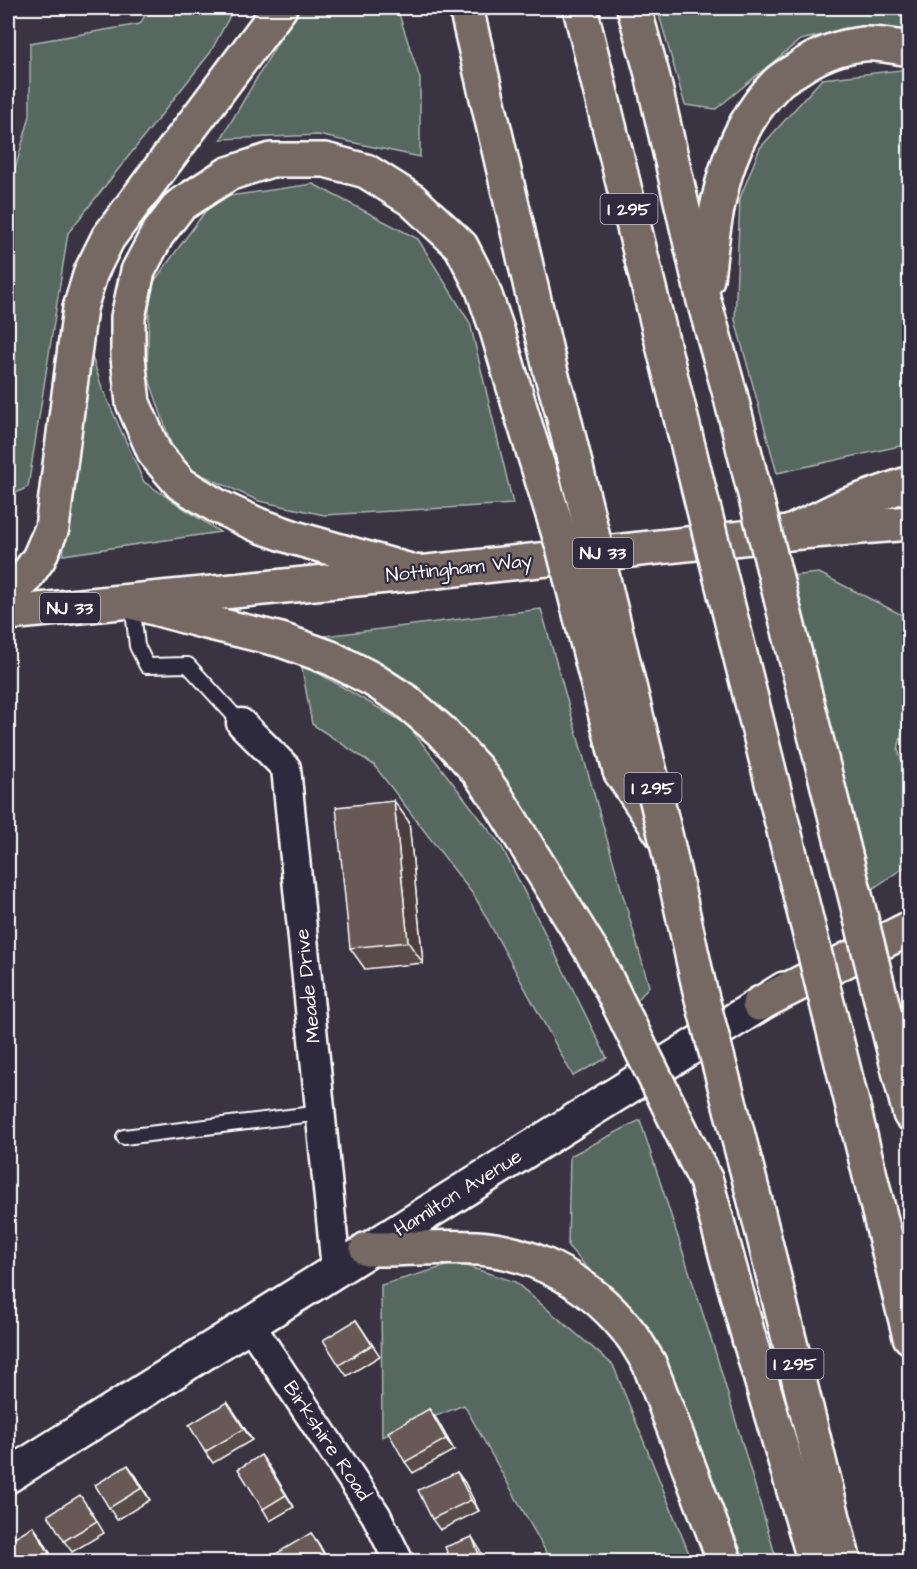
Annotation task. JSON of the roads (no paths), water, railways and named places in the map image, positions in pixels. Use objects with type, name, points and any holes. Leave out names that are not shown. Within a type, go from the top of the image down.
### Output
[{"type":"main road","points":[[8,594],[25,578],[39,558],[52,528],[81,308],[91,272],[108,238],[280,8]]},
{"type":"main road","name":"I 295","points":[[466,8],[551,373],[666,838],[700,991],[756,1205],[843,1562]]},
{"type":"main road","name":"I 295","points":[[580,8],[909,1337]]},
{"type":"main road","points":[[634,8],[652,74],[705,301],[907,1102]]},
{"type":"main road","points":[[705,301],[714,223],[721,187],[733,149],[753,112],[778,82],[808,61],[834,49],[865,44],[909,49]]},
{"type":"main road","points":[[418,573],[258,525],[217,506],[182,484],[155,454],[133,403],[128,357],[128,316],[138,271],[157,236],[179,206],[228,174],[271,160],[325,160],[366,171],[412,200],[461,246],[482,287],[497,330],[563,547],[620,771],[666,838]]},
{"type":"main road","points":[[789,533],[844,506],[909,483]]},
{"type":"main road","name":"Nottingham Way","points":[[8,614],[789,533],[909,523]]},
{"type":"main road","points":[[132,602],[281,640],[331,658],[372,679],[406,701],[441,731],[477,770],[497,798],[597,960],[706,1181],[753,1353],[815,1562]]},
{"type":"main road","points":[[838,826],[909,1030]]},
{"type":"main road","name":"Hamilton Avenue","points":[[8,1476],[909,911]]},
{"type":"main road","points":[[759,1004],[909,928]]},
{"type":"main road","points":[[367,1249],[478,1248],[514,1254],[549,1267],[578,1283],[609,1309],[633,1337],[649,1363],[724,1562]]},
{"type":"street","name":"Meade Drive","points":[[240,723],[286,768],[336,1269]]},
{"type":"street","name":"Birkshire Road","points":[[249,1323],[376,1515],[399,1562]]},
{"type":"lane","points":[[132,602],[137,646],[147,666],[188,665],[240,723]]},
{"type":"lane","points":[[124,1137],[321,1113]]}]
